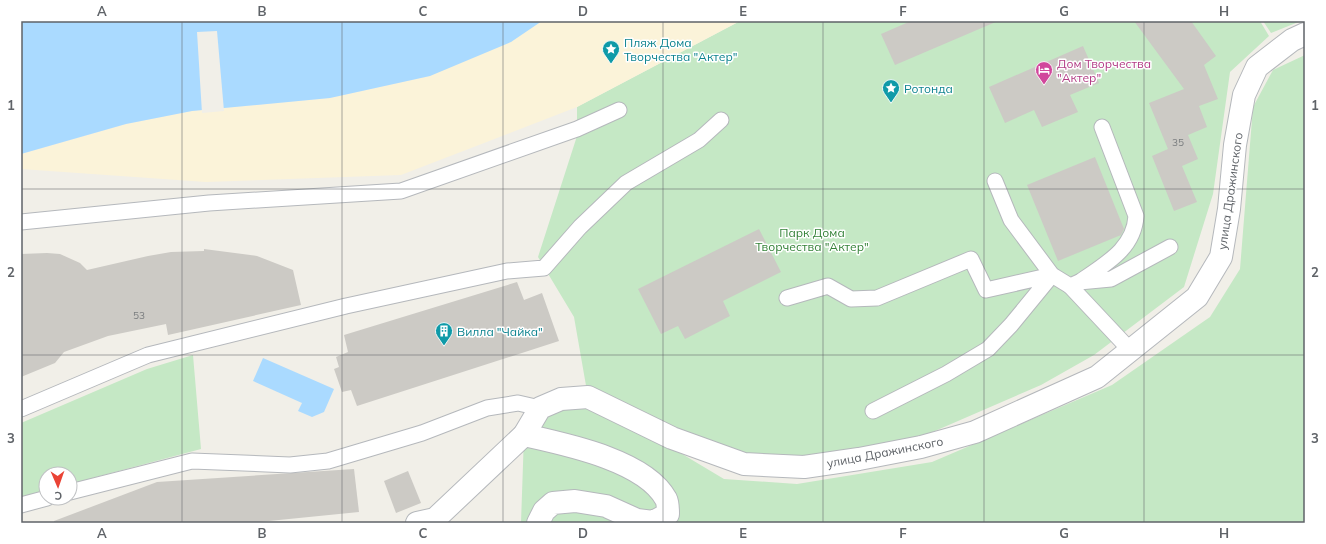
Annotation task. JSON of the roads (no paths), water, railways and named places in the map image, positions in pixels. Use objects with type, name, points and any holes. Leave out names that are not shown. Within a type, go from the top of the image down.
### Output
[{"type":"street","name":"улица Дражинского","points":[[540,408],[561,399],[588,397],[672,438],[744,464],[804,467],[858,460],[921,447],[975,432],[1097,377],[1197,297],[1221,257],[1244,95],[1257,67],[1292,40],[1305,34]]},
{"type":"street","points":[[417,523],[435,519],[524,435],[540,408]]},
{"type":"street","points":[[524,435],[582,448],[615,461],[646,478],[660,491],[667,501],[668,514],[653,522],[637,520],[606,506],[575,501],[553,503],[544,511],[538,523]]},
{"type":"lane","points":[[21,222],[209,203],[401,191],[577,129],[618,110]]},
{"type":"lane","points":[[21,409],[148,355],[331,310],[507,271],[544,268],[580,227],[626,183],[699,140],[721,120]]},
{"type":"lane","points":[[1075,284],[1120,252],[1135,229],[1136,216],[1102,127]]},
{"type":"lane","points":[[995,181],[1011,220],[1052,275],[1075,284],[1131,351]]},
{"type":"lane","points":[[1075,284],[1111,279],[1170,247]]},
{"type":"lane","points":[[787,298],[828,286],[850,299],[877,298],[971,259],[986,290],[1052,275]]},
{"type":"lane","points":[[873,411],[946,374],[988,349],[1011,325],[1052,275]]},
{"type":"lane","points":[[78,490],[192,461],[290,465],[328,462],[422,434],[487,408],[518,403],[540,408]]},
{"type":"lane","points":[[21,505],[38,500]]},
{"type":"water","points":[[21,21],[542,21],[511,42],[430,76],[330,98],[192,111],[126,124],[21,154]]},
{"type":"water","points":[[263,358],[334,389],[324,412],[312,417],[298,411],[302,403],[253,381]]},
{"type":"place","name":"Пляж Дома Творчества \"Актер\"","points":[[611,64]]},
{"type":"place","name":"Дом Творчества \"Актер\"","points":[[1044,85]]},
{"type":"place","name":"Ротонда","points":[[891,103]]},
{"type":"place","name":"Вилла \"Чайка\"","points":[[444,346]]},
{"type":"park label","name":"Парк Дома Творчества \"Актер\"","points":[[812,239]]}]
